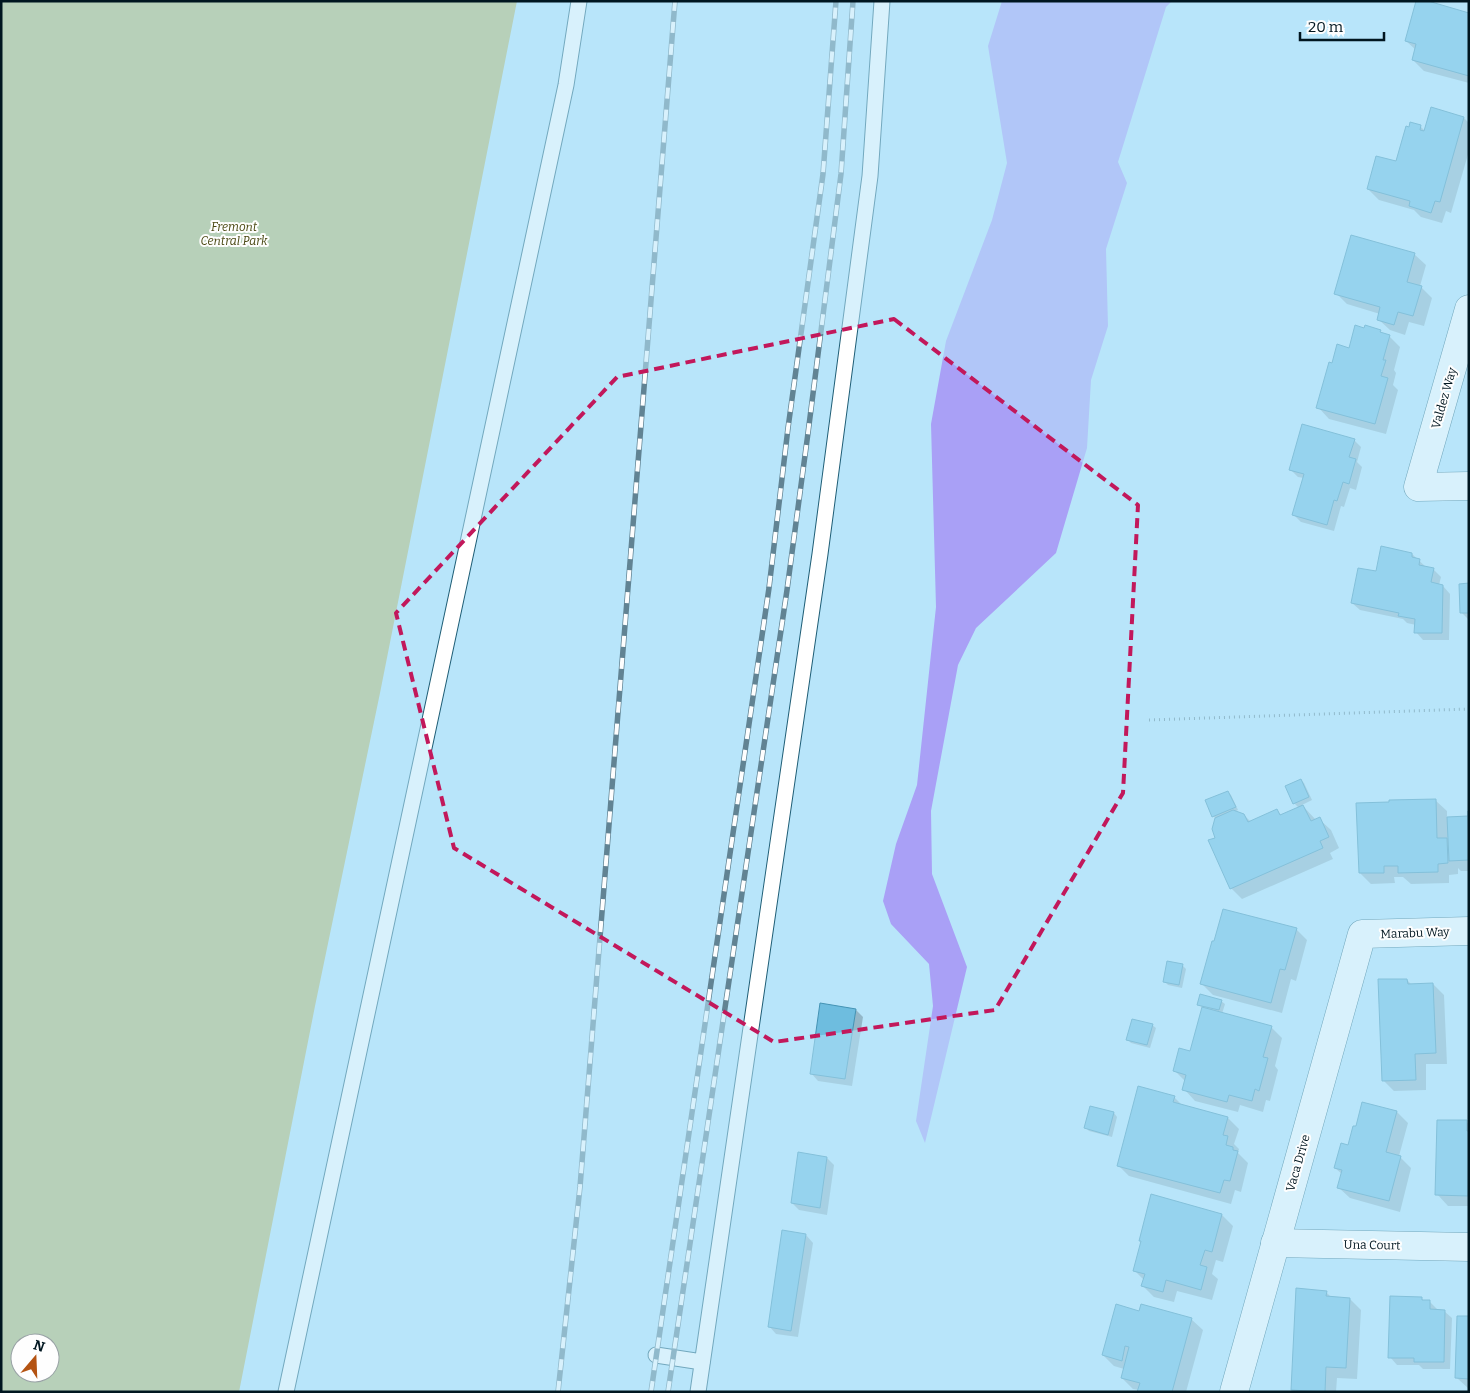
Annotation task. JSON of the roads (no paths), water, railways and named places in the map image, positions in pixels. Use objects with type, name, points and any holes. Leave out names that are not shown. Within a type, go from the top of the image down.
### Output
[{"type":"street","name":"Valdez Way","points":[[1469,309],[1418,488],[1469,486]]},
{"type":"street","name":"Marabu Way","points":[[1362,934],[1469,931]]},
{"type":"street","name":"Vaca Drive","points":[[1234,1392],[1362,934]]},
{"type":"street","name":"Una Court","points":[[1275,1243],[1469,1247]]},
{"type":"lane","points":[[286,1392],[566,85],[579,1]]},
{"type":"lane","points":[[698,1392],[826,506],[870,176],[882,1]]},
{"type":"lane","points":[[656,1355],[702,1362]]},
{"type":"railway","points":[[558,1392],[580,1187],[675,1]]},
{"type":"railway","points":[[651,1392],[769,588],[788,428],[823,174],[836,1]]},
{"type":"railway","points":[[668,1392],[787,590],[808,433],[841,174],[853,1]]},
{"type":"park label","name":"Fremont Central Park","points":[[234,234]]}]
